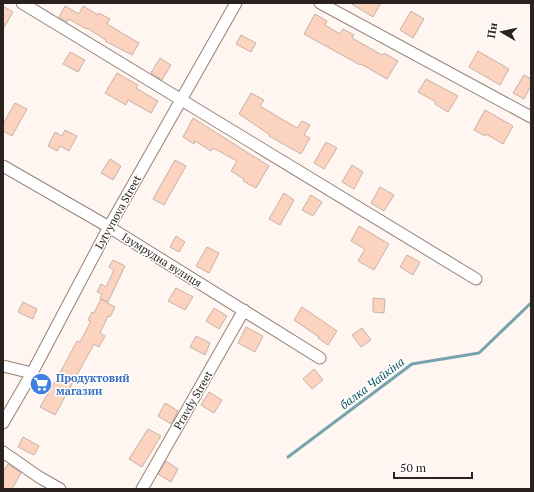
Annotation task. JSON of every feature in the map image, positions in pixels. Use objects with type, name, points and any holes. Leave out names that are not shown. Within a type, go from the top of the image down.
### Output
[{"type":"street","points":[[22,3],[476,279]]},
{"type":"street","name":"Lytvynova Street","points":[[3,423],[32,373],[109,227],[236,3]]},
{"type":"street","points":[[320,3],[531,117]]},
{"type":"street","name":"Ізумрудна вулиця","points":[[4,170],[109,227],[320,358]]},
{"type":"street","name":"Pravdy Street","points":[[142,489],[244,310]]},
{"type":"street","points":[[3,366],[32,373]]},
{"type":"street","points":[[3,452],[39,477],[60,489]]},
{"type":"building","points":[[350,3],[381,3],[373,17]]},
{"type":"building","points":[[3,6],[13,12],[3,29]]},
{"type":"building","points":[[65,6],[79,14],[83,6],[98,15],[99,13],[110,19],[107,24],[139,43],[132,55],[105,41],[106,40],[87,28],[86,29],[69,19],[67,22],[59,17]]},
{"type":"building","points":[[411,11],[424,19],[413,38],[400,30]]},
{"type":"building","points":[[315,14],[327,21],[325,25],[340,34],[343,29],[354,35],[352,38],[382,55],[384,53],[398,61],[387,79],[304,34]]},
{"type":"building","points":[[241,35],[256,43],[251,52],[236,44]]},
{"type":"building","points":[[478,51],[509,69],[500,85],[469,67]]},
{"type":"building","points":[[70,52],[85,60],[78,72],[63,64]]},
{"type":"building","points":[[160,58],[171,65],[162,80],[151,73]]},
{"type":"building","points":[[117,73],[138,85],[136,88],[158,101],[151,113],[128,100],[126,105],[105,93]]},
{"type":"building","points":[[524,75],[531,79],[531,86],[524,99],[513,93]]},
{"type":"building","points":[[426,79],[458,96],[448,112],[435,104],[436,102],[418,92]]},
{"type":"building","points":[[251,93],[264,100],[260,106],[297,128],[302,121],[310,125],[304,135],[310,138],[301,154],[269,136],[270,135],[239,114]]},
{"type":"building","points":[[15,103],[27,109],[12,136],[3,131],[3,124]]},
{"type":"building","points":[[485,110],[513,126],[503,144],[486,134],[485,136],[474,130]]},
{"type":"building","points":[[193,118],[269,166],[256,188],[243,181],[244,179],[231,171],[237,161],[213,148],[211,151],[195,141],[194,144],[183,137]]},
{"type":"building","points":[[65,130],[77,136],[69,151],[60,146],[57,151],[48,146],[55,132],[62,136]]},
{"type":"building","points":[[326,142],[337,148],[324,169],[314,163]]},
{"type":"building","points":[[110,159],[121,166],[113,180],[101,173]]},
{"type":"building","points":[[175,160],[186,166],[164,205],[153,199]]},
{"type":"building","points":[[352,165],[363,172],[354,189],[342,182]]},
{"type":"building","points":[[380,187],[394,195],[384,211],[371,203]]},
{"type":"building","points":[[284,193],[294,200],[280,225],[269,219]]},
{"type":"building","points":[[311,195],[322,202],[313,216],[302,210]]},
{"type":"building","points":[[359,226],[389,244],[374,270],[358,261],[365,249],[351,241]]},
{"type":"building","points":[[176,236],[185,242],[179,252],[170,247]]},
{"type":"building","points":[[207,247],[219,253],[209,273],[196,266]]},
{"type":"building","points":[[407,255],[420,262],[413,275],[400,267]]},
{"type":"building","points":[[113,260],[125,266],[108,302],[100,298],[102,294],[97,292],[101,284],[106,287],[114,270],[109,267]]},
{"type":"building","points":[[176,288],[193,297],[185,310],[168,301]]},
{"type":"building","points":[[373,298],[385,299],[384,313],[373,312]]},
{"type":"building","points":[[101,299],[115,307],[110,317],[108,316],[100,333],[105,336],[99,347],[94,344],[55,415],[40,407],[77,341],[80,342],[91,321],[88,320],[92,312],[94,313]]},
{"type":"building","points":[[23,302],[37,309],[33,319],[18,312]]},
{"type":"building","points":[[302,307],[337,331],[328,345],[294,320]]},
{"type":"building","points":[[214,308],[227,316],[219,329],[206,321]]},
{"type":"building","points":[[246,327],[263,336],[255,352],[238,343]]},
{"type":"building","points":[[362,328],[371,340],[361,347],[352,335]]},
{"type":"building","points":[[196,336],[210,343],[205,355],[190,347]]},
{"type":"building","points":[[314,369],[323,380],[312,389],[303,379]]},
{"type":"building","points":[[209,392],[222,400],[214,413],[201,405]]},
{"type":"building","points":[[165,403],[178,411],[171,424],[158,416]]},
{"type":"building","points":[[148,429],[161,436],[142,467],[129,459]]},
{"type":"building","points":[[23,437],[39,446],[34,455],[18,447]]},
{"type":"building","points":[[166,461],[178,469],[171,482],[158,474]]},
{"type":"building","points":[[8,464],[21,473],[12,489],[3,489],[3,472]]},
{"type":"waterway","name":"балка Чайкіна","points":[[288,457],[412,364],[479,353],[531,303]]},
{"type":"place","name":"Продуктовий магазин","points":[[41,384]]}]
